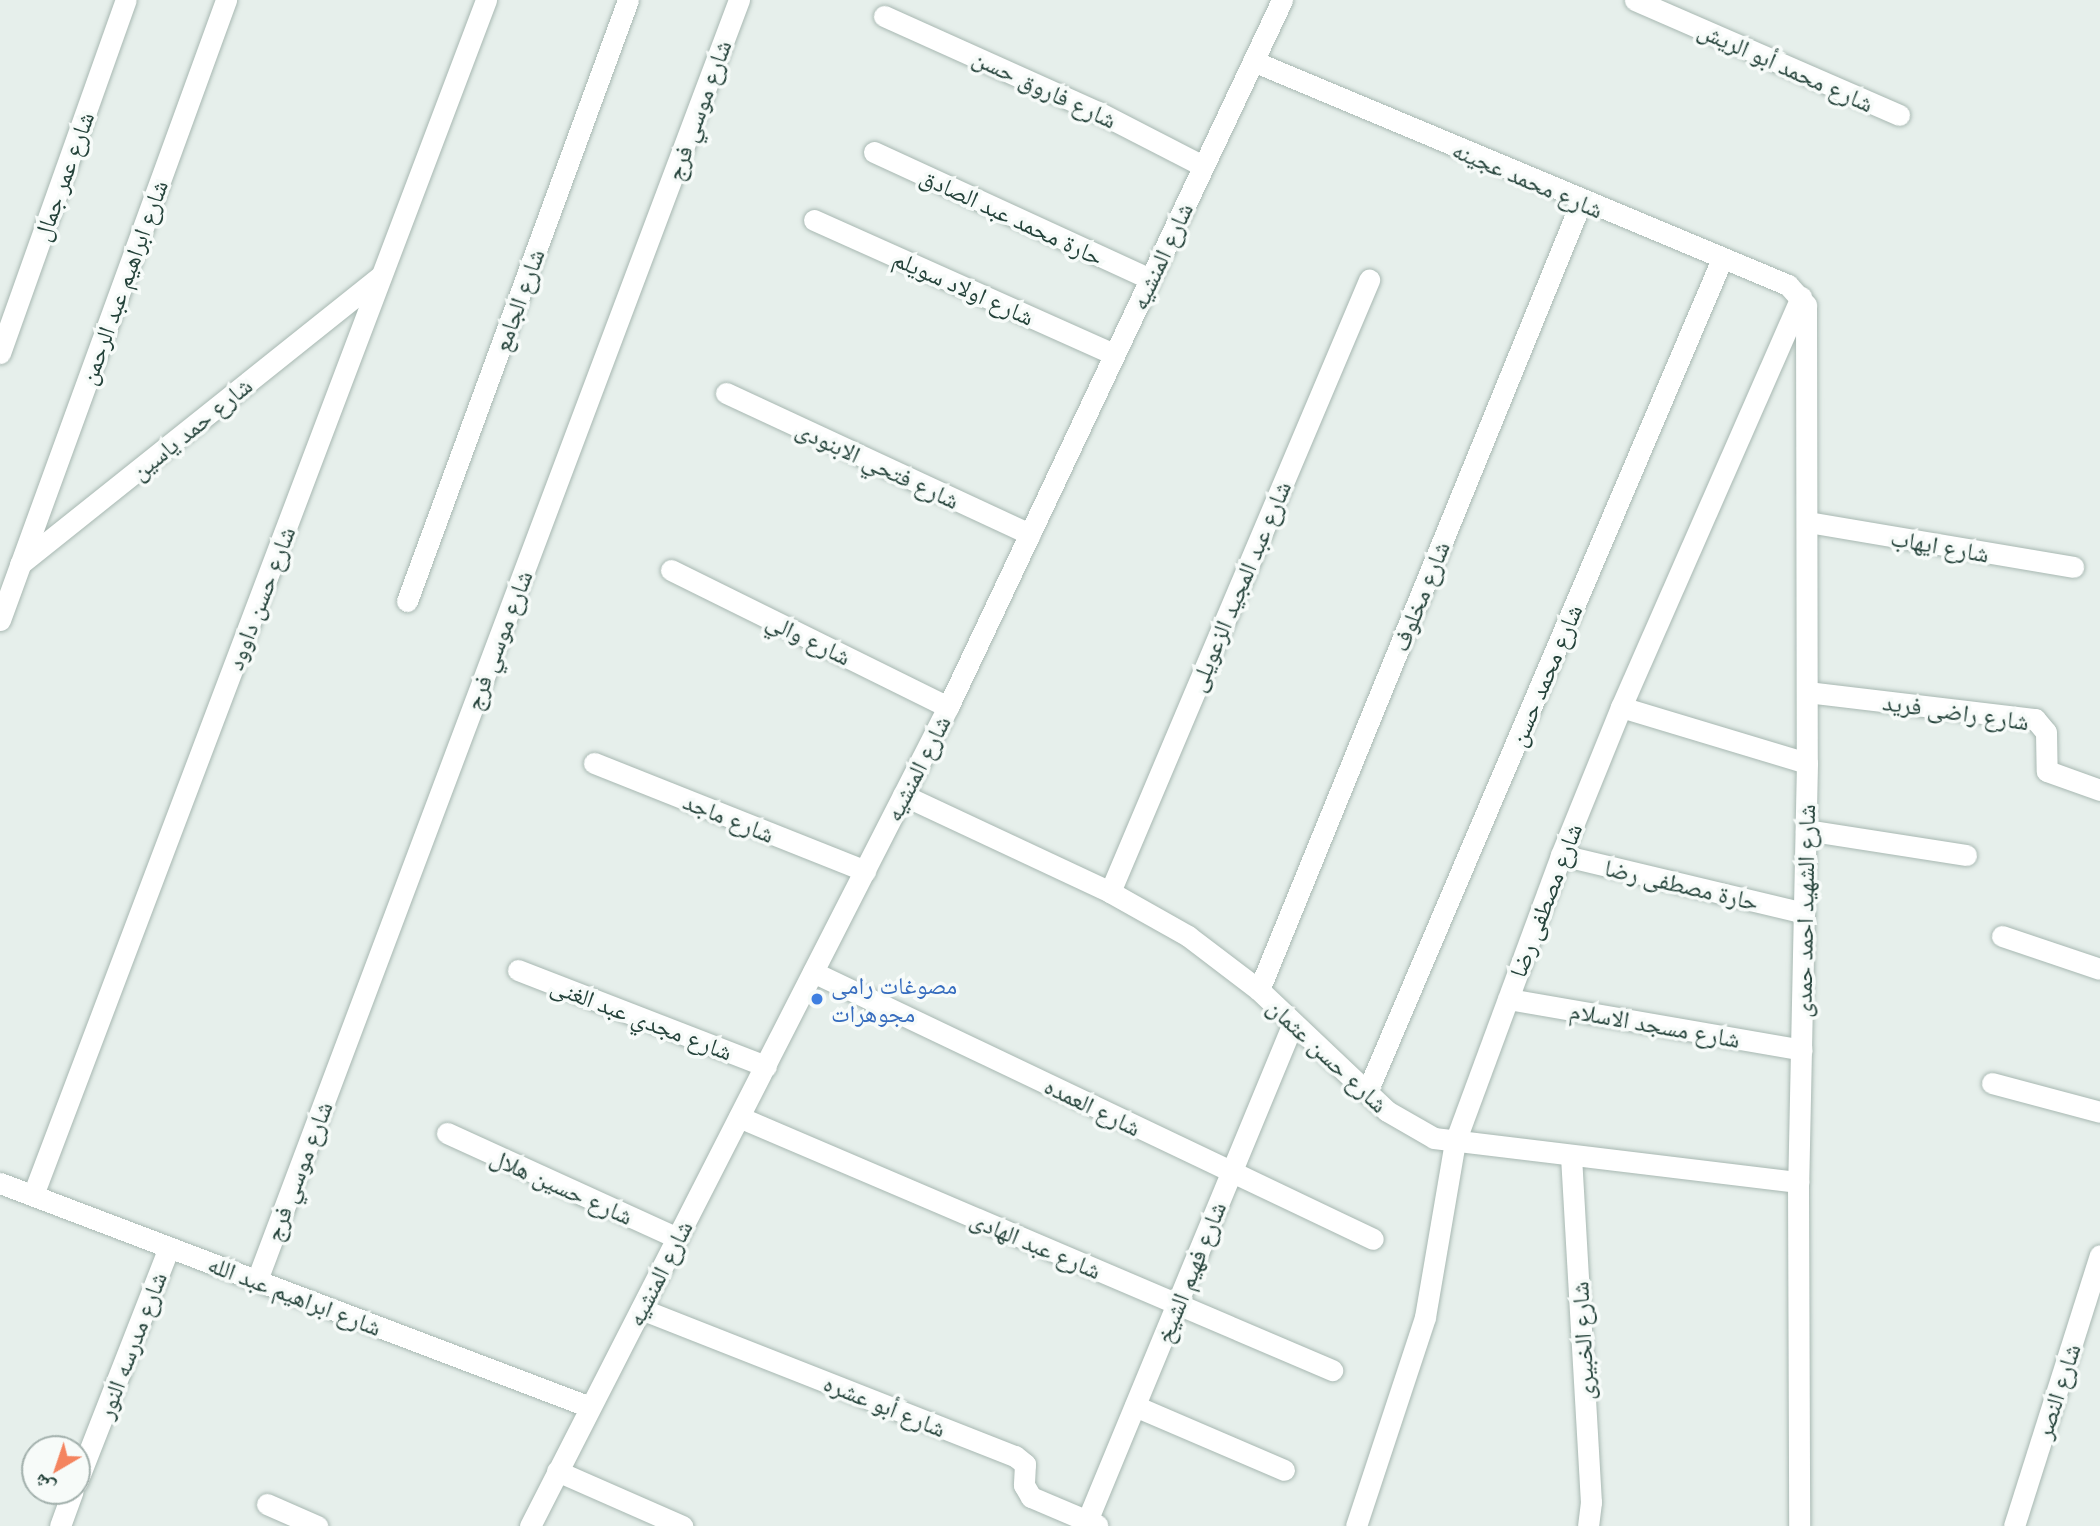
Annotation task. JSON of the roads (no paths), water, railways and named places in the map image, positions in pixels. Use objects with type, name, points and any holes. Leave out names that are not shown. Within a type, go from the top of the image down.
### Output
[{"type":"street","name":"شارع عمر جمال","points":[[0,353],[126,0]]},
{"type":"street","name":"شارع ابراهيم عبد الرحمن","points":[[0,620],[226,0]]},
{"type":"street","name":"شارع حسن داوود","points":[[33,1195],[486,0]]},
{"type":"street","name":"شارع الجامع","points":[[407,601],[628,0]]},
{"type":"street","name":"شارع موسي فرج","points":[[257,1280],[739,0]]},
{"type":"street","name":"شارع المنشيه","points":[[530,1526],[948,707],[1282,0]]},
{"type":"street","name":"شارع محمد أبو الريش","points":[[1635,0],[1899,115]]},
{"type":"street","name":"شارع فاروق حسن","points":[[884,16],[1086,106],[1203,166]]},
{"type":"street","name":"شارع محمد عجينه","points":[[1253,61],[1581,202],[1787,285],[1801,297]]},
{"type":"street","name":"حارة محمد عبد الصادق","points":[[874,152],[1150,279]]},
{"type":"street","name":"شارع مخلوف","points":[[1259,990],[1581,202]]},
{"type":"street","name":"شارع اولاد سويلم","points":[[814,220],[1114,354]]},
{"type":"street","name":"شارع محمد حسن","points":[[1367,1092],[1722,259]]},
{"type":"street","name":"شارع حمد ياسين","points":[[0,582],[382,275]]},
{"type":"street","name":"شارع عبد المجيد الزعويلى","points":[[1110,892],[1368,281]]},
{"type":"street","name":"شارع الشهيد احمد حمدى","points":[[1799,1526],[1798,1182],[1807,763],[1809,314],[1801,297]]},
{"type":"street","name":"شارع مصطفى رضا","points":[[1356,1526],[1425,1317],[1455,1142],[1560,855],[1620,707],[1801,297]]},
{"type":"street","name":"شارع فتحي الابنودى","points":[[726,393],[1030,534]]},
{"type":"street","name":"شارع ايهاب","points":[[1808,522],[2073,567]]},
{"type":"street","name":"شارع والي","points":[[671,570],[948,707]]},
{"type":"street","name":"شارع راضى فريد","points":[[1807,692],[2035,719],[2046,732],[2048,771],[2100,790]]},
{"type":"street","points":[[1620,707],[1807,763]]},
{"type":"street","name":"شارع ماجد","points":[[594,762],[865,871]]},
{"type":"street","name":"شارع حسن عثمان","points":[[903,795],[1110,892],[1188,936],[1259,990],[1367,1092],[1410,1127],[1455,1142],[1798,1182]]},
{"type":"street","points":[[1806,830],[1966,855]]},
{"type":"street","name":"حارة مصطفى رضا","points":[[1560,855],[1804,913]]},
{"type":"street","points":[[2002,936],[2100,970]]},
{"type":"street","name":"شارع مجدي عبد الغنى","points":[[518,970],[766,1066]]},
{"type":"street","name":"شارع العمده","points":[[813,972],[1373,1240]]},
{"type":"street","name":"شارع مسجد الاسلام","points":[[1508,999],[1802,1050]]},
{"type":"street","name":"شارع فهيم الشيخ","points":[[1093,1523],[1135,1406],[1293,1023]]},
{"type":"street","points":[[1992,1083],[2100,1112]]},
{"type":"street","name":"شارع عبد الهادى","points":[[739,1117],[1332,1370]]},
{"type":"street","name":"شارع حسين هلال","points":[[447,1133],[677,1238]]},
{"type":"street","name":"شارع الخبيرى","points":[[1571,1156],[1591,1502],[1588,1526]]},
{"type":"street","name":"شارع ابراهيم عبد الله","points":[[0,1183],[590,1407]]},
{"type":"street","name":"شارع مدرسه النور","points":[[91,1446],[169,1247]]},
{"type":"street","name":"شارع النصر","points":[[2014,1526],[2100,1255]]},
{"type":"street","name":"شارع أبو عشره","points":[[641,1309],[1016,1456],[1025,1464],[1024,1485],[1031,1497],[1093,1523]]},
{"type":"street","points":[[1135,1406],[1284,1470]]},
{"type":"street","points":[[557,1471],[681,1526]]},
{"type":"street","points":[[267,1504],[317,1526]]},
{"type":"street","points":[[60,1526],[68,1505]]},
{"type":"place","name":"مصوغات رامى مجوهرات","points":[[817,999]]}]
